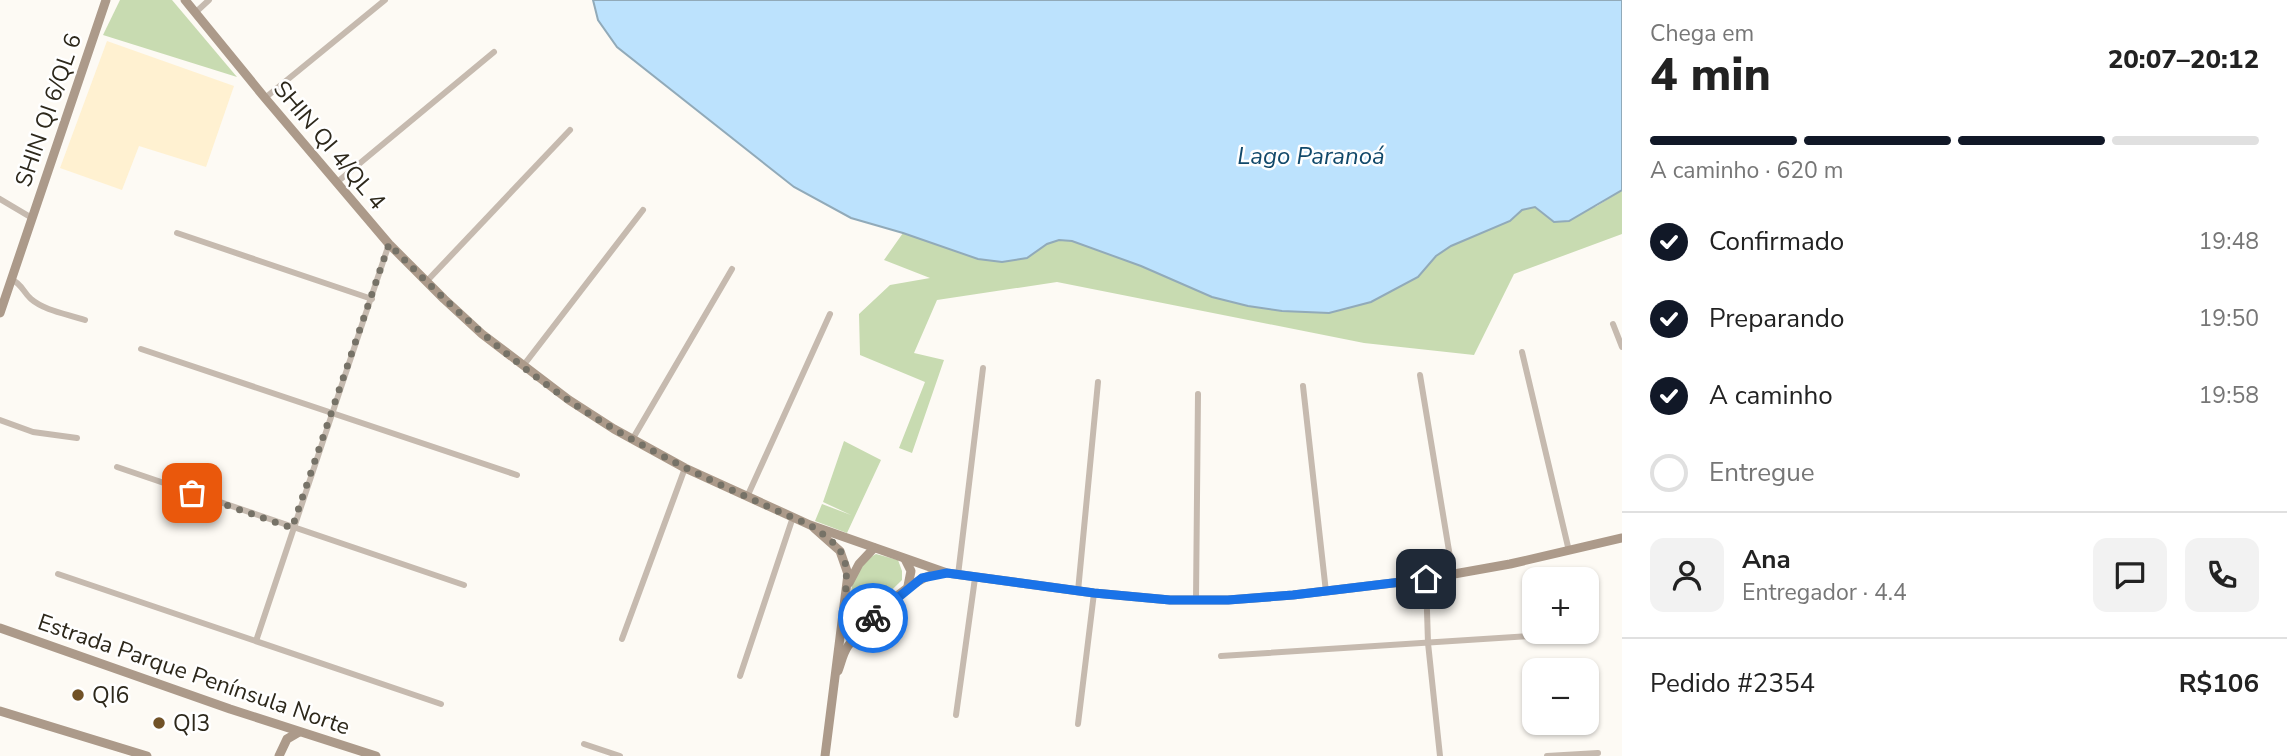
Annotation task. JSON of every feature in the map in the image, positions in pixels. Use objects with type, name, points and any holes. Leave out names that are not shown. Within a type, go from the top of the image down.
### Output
[{"type":"street","name":"SHIN QI 6/QL 6","points":[[0,313],[106,0]]},
{"type":"street","name":"SHIN QI 4/QL 4","points":[[185,0],[389,244],[469,322],[576,405],[632,440],[685,468],[810,525],[947,573],[1149,599],[1196,600],[1326,592],[1426,579],[1622,538]]},
{"type":"street","points":[[196,12],[209,0]]},
{"type":"street","points":[[265,98],[385,0]]},
{"type":"street","points":[[336,183],[494,52]]},
{"type":"street","points":[[426,282],[570,130]]},
{"type":"street","points":[[0,199],[32,218]]},
{"type":"street","points":[[523,366],[643,210]]},
{"type":"street","points":[[177,233],[372,299]]},
{"type":"street","points":[[256,641],[389,244]]},
{"type":"street","points":[[632,440],[732,269]]},
{"type":"street","points":[[11,279],[19,282],[28,296],[41,306],[85,320]]},
{"type":"street","points":[[747,497],[830,314]]},
{"type":"street","points":[[1613,324],[1622,347]]},
{"type":"street","points":[[141,349],[517,475]]},
{"type":"street","points":[[1522,352],[1570,551]]},
{"type":"street","points":[[958,575],[983,368]]},
{"type":"street","points":[[1420,375],[1453,575]]},
{"type":"street","points":[[1078,591],[1098,383]]},
{"type":"street","points":[[1303,386],[1326,592]]},
{"type":"street","points":[[1196,600],[1198,394]]},
{"type":"street","points":[[0,420],[33,432],[77,438]]},
{"type":"street","points":[[117,467],[464,585]]},
{"type":"street","points":[[622,639],[685,468]]},
{"type":"street","points":[[740,676],[793,517]]},
{"type":"street","name":"SHIN QI 4/QL 4","points":[[810,525],[840,551],[846,567],[847,588],[825,756]]},
{"type":"street","points":[[847,588],[859,564],[874,548]]},
{"type":"street","points":[[905,559],[912,577],[905,591]]},
{"type":"street","name":"SHIN QI 4/QL 4","points":[[836,676],[847,647],[870,621],[927,575],[947,573]]},
{"type":"street","points":[[58,574],[441,704]]},
{"type":"street","points":[[956,715],[975,578]]},
{"type":"street","points":[[1426,579],[1428,643],[1440,756]]},
{"type":"street","points":[[1078,724],[1094,593]]},
{"type":"street","points":[[845,606],[852,617],[870,621]]},
{"type":"street","name":"Estrada Parque Península Norte","points":[[0,628],[376,756]]},
{"type":"street","points":[[1221,656],[1522,637]]},
{"type":"street","points":[[0,711],[147,756]]},
{"type":"street","points":[[279,756],[289,736],[299,732]]},
{"type":"street","points":[[584,744],[620,756]]},
{"type":"street","points":[[1547,756],[1598,753]]},
{"type":"shaded area","points":[[107,41],[234,86],[206,167],[139,146],[122,190],[60,168]]},
{"type":"green space","points":[[120,0],[172,0],[237,77],[103,35]]},
{"type":"green space","points":[[1622,190],[1622,234],[1514,274],[1474,355],[1364,343],[1057,282],[937,300],[914,353],[944,360],[912,453],[899,448],[925,382],[860,355],[859,314],[890,285],[930,278],[884,260],[903,233],[978,259],[1002,262],[1027,258],[1047,244],[1059,240],[1072,241],[1141,266],[1212,297],[1282,311],[1329,313],[1371,302],[1418,277],[1436,256],[1451,246],[1510,221],[1522,210],[1535,207],[1554,222],[1597,206]]},
{"type":"green space","points":[[844,441],[881,460],[847,533],[815,521],[822,504],[851,515],[823,502]]},
{"type":"green space","points":[[876,554],[898,560],[902,580],[869,612],[859,616],[852,612],[854,579],[863,565]]},
{"type":"water","name":"Lago Paranoá","points":[[593,0],[1622,0],[1622,190],[1569,221],[1554,222],[1535,207],[1522,210],[1510,221],[1451,246],[1436,256],[1418,277],[1371,302],[1329,313],[1282,311],[1212,297],[1141,266],[1072,241],[1059,240],[1047,244],[1027,258],[1002,262],[978,259],[851,218],[794,187],[617,47],[598,20]]},
{"type":"way so far","points":[[192,493],[292,528],[389,244],[469,322],[580,408],[685,468],[819,531],[844,557],[848,574],[845,606],[848,612],[857,620],[870,621],[873,618]]},
{"type":"place","name":"QI6","points":[[78,695]]},
{"type":"place","name":"QI3","points":[[159,723]]},
{"type":"route","points":[[873,618],[912,584],[932,574],[947,573],[1094,593],[1170,600],[1228,600],[1293,595],[1426,579]]}]
